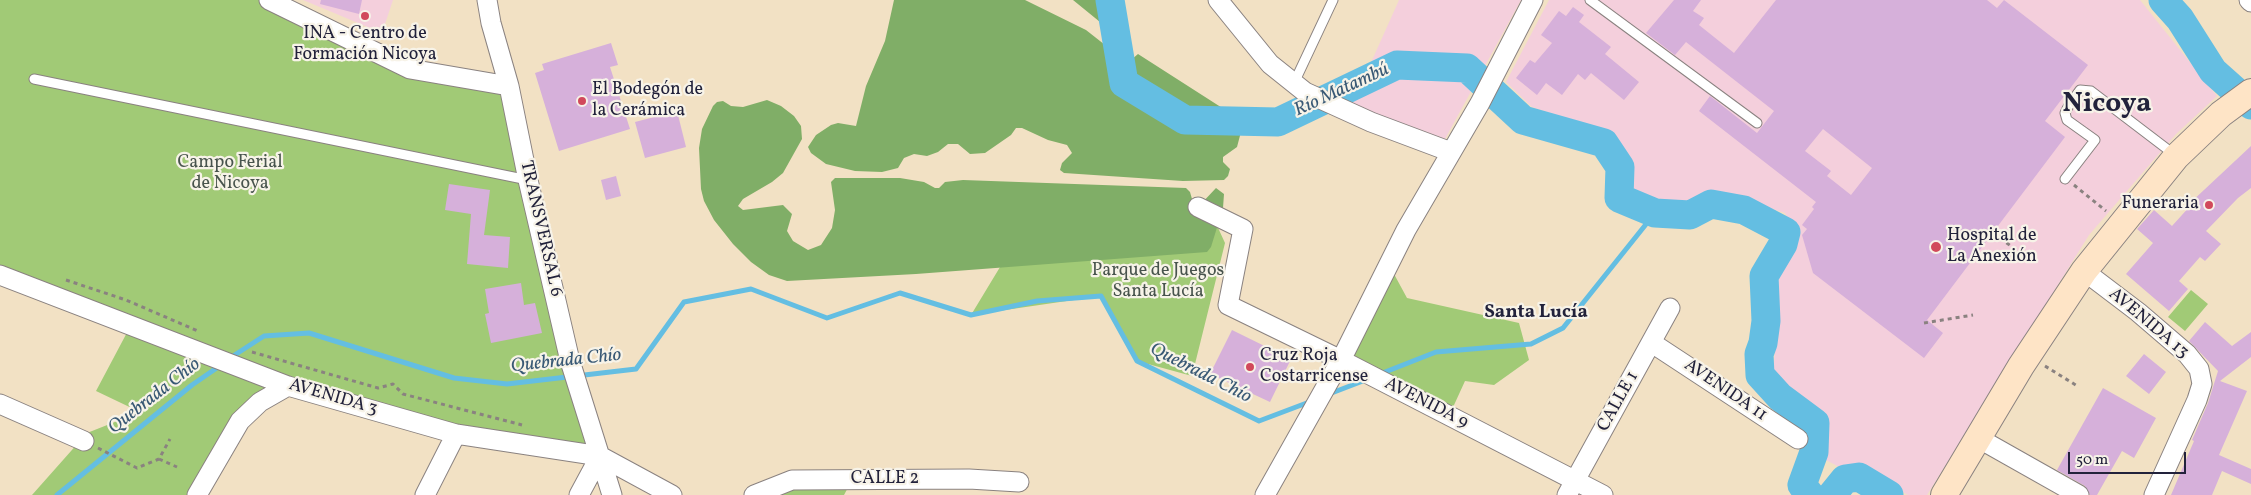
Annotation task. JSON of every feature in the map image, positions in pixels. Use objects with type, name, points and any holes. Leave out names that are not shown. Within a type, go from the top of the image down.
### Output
[{"type":"main road","points":[[1944,495],[2027,355],[2084,271],[2176,157],[2221,114],[2251,92]]},
{"type":"street","points":[[269,0],[410,69],[509,86]]},
{"type":"street","name":"TRANSVERSAL 6","points":[[487,0],[490,23],[509,86],[528,180],[570,361],[612,495]]},
{"type":"street","points":[[1218,0],[1270,64],[1299,88],[1371,122],[1452,152]]},
{"type":"street","points":[[1269,494],[1341,360],[1406,230],[1480,103],[1533,0]]},
{"type":"street","name":"AVENIDA 9","points":[[1198,207],[1243,229],[1228,305],[1341,360],[1571,488],[1603,495]]},
{"type":"street","name":"AVENIDA 13","points":[[2084,271],[2138,312],[2187,354],[2199,369],[2202,384],[2197,400],[2154,495]]},
{"type":"street","name":"AVENIDA 3","points":[[0,275],[288,386],[456,434],[600,456],[672,495]]},
{"type":"street","name":"CALLE 1","points":[[1571,488],[1670,308]]},
{"type":"street","name":"AVENIDA 11","points":[[1652,343],[1798,440]]},
{"type":"street","points":[[197,495],[240,421],[260,402],[288,386]]},
{"type":"street","points":[[0,404],[84,441]]},
{"type":"street","points":[[425,495],[456,434]]},
{"type":"street","points":[[1978,438],[2079,495]]},
{"type":"street","points":[[579,495],[600,456]]},
{"type":"street","name":"CALLE 2","points":[[754,495],[792,480],[969,480],[1019,482]]},
{"type":"lane","points":[[1299,88],[1333,0]]},
{"type":"lane","points":[[1590,0],[1757,123]]},
{"type":"lane","points":[[34,79],[528,180]]},
{"type":"lane","points":[[2066,179],[2095,140],[2067,120],[2065,113],[2080,90],[2091,90],[2176,157]]},
{"type":"path","points":[[2066,179],[2122,223]]},
{"type":"path","points":[[2000,238],[2019,252]]},
{"type":"path","points":[[63,279],[126,300],[198,332]]},
{"type":"path","points":[[1924,323],[1973,315]]},
{"type":"path","points":[[244,350],[378,388],[393,384],[403,394],[531,428]]},
{"type":"path","points":[[2027,355],[2079,387]]},
{"type":"path","points":[[84,441],[137,468],[159,459],[170,439]]},
{"type":"path","points":[[159,459],[176,467]]},
{"type":"shaded area","name":"INA - Centro de Formación Nicoya","points":[[303,0],[393,0],[382,33]]},
{"type":"shaded area","points":[[1399,0],[1521,0],[1445,139],[1352,105]]},
{"type":"shaded area","name":"Hospital de La Anexión","points":[[1549,0],[2140,0],[2217,96],[2176,134],[2089,235],[1927,495],[1908,495],[1865,470],[1841,468],[1824,459],[1828,430],[1815,409],[1773,374],[1776,339],[1776,278],[1796,233],[1785,213],[1738,198],[1706,195],[1686,206],[1633,192],[1630,167],[1607,132],[1532,107],[1506,82]]},
{"type":"green space","name":"Campo Ferial de Nicoya","points":[[0,0],[266,0],[410,69],[509,86],[600,456],[456,434],[288,386],[260,402],[197,495],[32,495],[87,433],[140,412],[96,391],[131,325],[0,275]]},
{"type":"green space","points":[[894,0],[1025,0],[1086,30],[1114,52],[1131,60],[1138,54],[1241,120],[1242,128],[1237,147],[1223,157],[1223,162],[1230,169],[1228,176],[1224,180],[1183,181],[1064,173],[1060,170],[1062,163],[1072,153],[1067,145],[1048,140],[1022,128],[1016,128],[1011,135],[985,153],[970,154],[958,144],[948,144],[938,152],[927,156],[914,154],[904,158],[898,168],[882,172],[855,171],[826,164],[811,153],[808,147],[816,135],[831,125],[838,123],[856,126],[866,86],[885,41]]},
{"type":"green space","points":[[1073,0],[1096,0],[1103,18],[1100,22]]},
{"type":"green space","points":[[767,100],[781,106],[794,116],[801,126],[802,139],[783,173],[772,182],[743,199],[738,206],[743,210],[783,205],[792,214],[787,231],[793,241],[808,250],[821,245],[832,228],[835,210],[831,182],[835,178],[900,178],[924,182],[935,188],[939,188],[945,182],[963,180],[1186,188],[1190,192],[1194,206],[1200,205],[1216,188],[1224,194],[1223,208],[1211,247],[1207,252],[916,274],[787,281],[769,275],[751,262],[733,244],[714,220],[704,201],[701,189],[699,148],[702,129],[713,106],[717,102],[723,101],[731,106],[743,107]]},
{"type":"green space","name":"Parque de Juegos Santa Lucía","points":[[1214,219],[1225,243],[1192,376],[1137,361],[1101,296],[971,315],[1017,239]]},
{"type":"green space","points":[[1394,274],[1407,298],[1519,323],[1529,360],[1494,385],[1465,381],[1449,416],[1347,363]]},
{"type":"green space","points":[[2191,290],[2208,304],[2185,331],[2168,317]]},
{"type":"green space","points":[[852,480],[844,495],[754,495]]},
{"type":"building","points":[[321,0],[362,0],[359,14],[320,4]]},
{"type":"building","points":[[1674,0],[1701,0],[1693,11],[1704,18],[1699,25],[1734,53],[1776,0],[1987,0],[1997,8],[2004,0],[2088,65],[2045,121],[2065,137],[1927,320],[1943,333],[1924,358],[1813,273],[1802,235],[1807,229],[1802,225],[1814,209],[1812,207],[1816,202],[1699,111],[1710,96],[1757,133],[1774,111],[1686,42],[1675,55],[1646,33]],"holes":[[[1823,129],[1872,168],[1851,195],[1827,176],[1831,171],[1805,151]]]},
{"type":"building","points":[[1573,7],[1584,15],[1579,22],[1611,47],[1605,54],[1639,82],[1624,100],[1591,73],[1585,80],[1578,74],[1562,95],[1546,83],[1537,95],[1516,78],[1530,60],[1535,63],[1552,43],[1541,35],[1559,11],[1566,16]]},
{"type":"building","name":"El Bodegón de la Cerámica","points":[[611,43],[618,65],[610,67],[630,129],[559,151],[535,73],[544,70],[542,64]]},
{"type":"building","points":[[677,111],[686,147],[645,158],[635,122]]},
{"type":"building","points":[[2251,146],[2251,188],[2238,198],[2206,231],[2221,244],[2205,261],[2200,257],[2179,281],[2188,289],[2169,311],[2126,274],[2153,243],[2137,229],[2154,210],[2172,226],[2191,205],[2189,204]]},
{"type":"building","points":[[616,176],[621,196],[606,200],[601,180]]},
{"type":"building","points":[[449,184],[490,190],[484,235],[510,237],[508,268],[467,264],[471,214],[445,210]]},
{"type":"building","points":[[521,283],[524,305],[535,303],[542,333],[491,343],[485,314],[489,313],[485,289]]},
{"type":"building","points":[[2205,322],[2232,346],[2251,332],[2251,357],[2220,381],[2247,391],[2219,455],[2251,469],[2251,484],[2222,471],[2212,495],[2171,495],[2194,441],[2192,440],[2208,403],[2218,371],[2189,341]]},
{"type":"building","name":"Cruz Roja Costarricense","points":[[1232,330],[1291,359],[1270,402],[1210,374]]},
{"type":"building","points":[[2144,354],[2166,372],[2149,394],[2126,376]]},
{"type":"building","points":[[2103,388],[2156,418],[2134,458],[2122,451],[2097,495],[2090,495],[2085,486],[2057,470]]},
{"type":"waterway","name":"Río Matambú","points":[[1110,0],[1124,83],[1185,120],[1278,122],[1397,65],[1467,68],[1523,120],[1604,143],[1620,167],[1619,198],[1655,213],[1690,215],[1711,204],[1744,210],[1786,232],[1783,244],[1764,276],[1766,321],[1763,343],[1759,354],[1760,375],[1780,397],[1815,423],[1814,452],[1802,485],[1810,495]]},
{"type":"waterway","points":[[2163,0],[2180,19],[2213,71],[2251,105]]},
{"type":"waterway","name":"Quebrada Chío","points":[[1380,374],[1436,352],[1531,344],[1563,328],[1655,213]]},
{"type":"waterway","name":"Quebrada Chío","points":[[230,358],[264,336],[309,333],[454,378],[507,384],[636,369],[684,302],[751,289],[827,318],[900,293],[971,315],[1037,301],[1101,296],[1137,361],[1259,421],[1312,401]]},
{"type":"waterway","name":"Quebrada Chío","points":[[57,495],[192,385],[221,365]]},
{"type":"waterway","name":"Quebrada Chío","points":[[1329,394],[1368,379]]},
{"type":"waterway","name":"Río Matambú","points":[[1832,495],[1845,479],[1859,477],[1889,495]]},
{"type":"place","name":"INA - Centro de Formación Nicoya","points":[[365,16]]},
{"type":"place","name":"El Bodegón de la Cerámica","points":[[582,101]]},
{"type":"place","name":"Funeraria","points":[[2209,205]]},
{"type":"place","name":"Hospital de La Anexión","points":[[1936,247]]},
{"type":"place","name":"Cruz Roja Costarricense","points":[[1250,367]]},
{"type":"district","name":"Nicoya","points":[[2107,106]]},
{"type":"district","name":"Santa Lucía","points":[[1536,314]]}]
